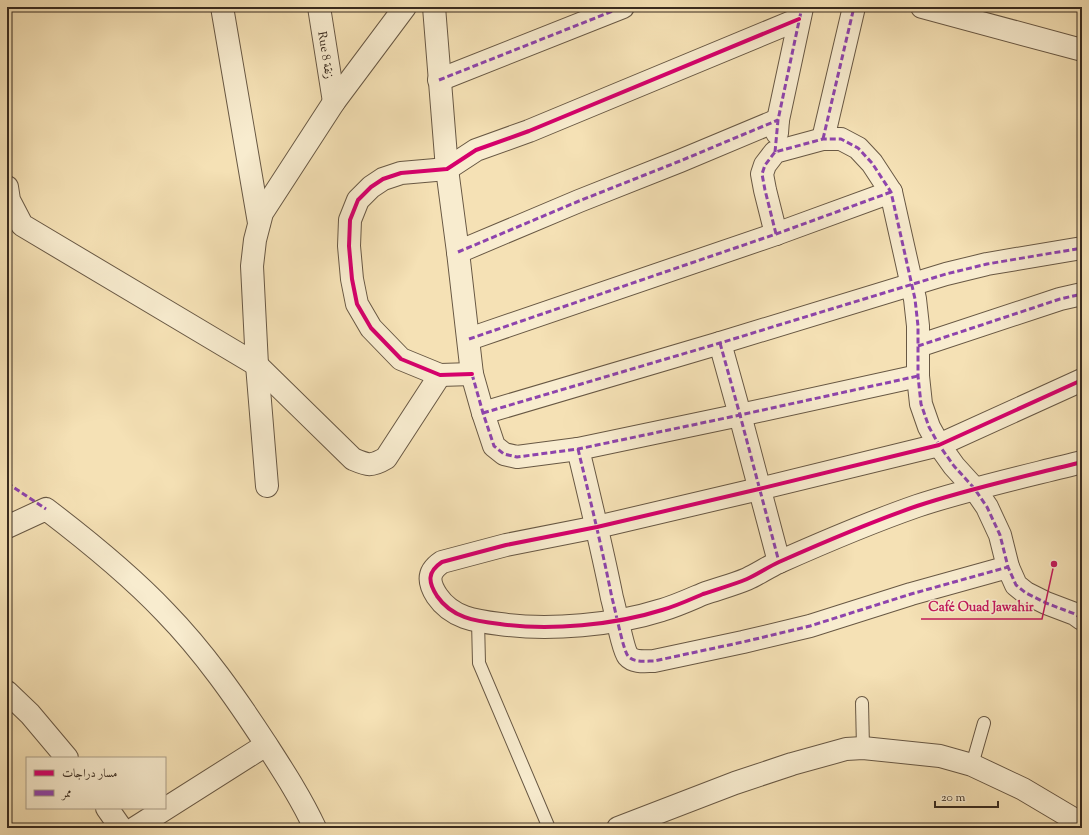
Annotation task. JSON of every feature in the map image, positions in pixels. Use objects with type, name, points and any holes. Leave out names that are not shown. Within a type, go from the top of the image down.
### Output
[{"type":"street","points":[[222,7],[259,223]]},
{"type":"street","name":"Rue 8 زنقة","points":[[319,7],[334,102]]},
{"type":"street","points":[[267,486],[257,365],[252,266],[255,240],[259,223],[262,213],[334,102],[405,7]]},
{"type":"street","points":[[434,7],[447,169],[469,339],[472,374],[494,446],[504,454],[518,457],[578,449],[918,376]]},
{"type":"street","points":[[439,80],[623,7]]},
{"type":"street","points":[[823,139],[854,7]]},
{"type":"street","points":[[922,7],[1082,50]]},
{"type":"street","points":[[776,234],[762,174],[765,165],[775,152],[778,120],[800,13]]},
{"type":"street","points":[[472,374],[440,375],[401,359],[371,328],[357,304],[352,279],[349,246],[350,220],[358,200],[371,187],[383,179],[401,173],[447,169],[476,150],[529,130],[800,13]]},
{"type":"street","points":[[458,252],[778,120]]},
{"type":"street","points":[[775,152],[823,139],[841,139],[858,148],[872,163],[891,192],[915,300],[918,326],[918,376],[921,404],[929,427],[939,446],[954,466],[974,488],[987,507],[1000,535],[1008,567],[1016,585],[1026,593],[1080,615]]},
{"type":"street","points":[[7,187],[9,200],[22,225],[257,365],[352,459],[366,465],[376,464],[386,458],[440,375]]},
{"type":"street","points":[[469,339],[776,234],[891,192]]},
{"type":"street","points":[[483,413],[946,274],[988,264],[1082,248]]},
{"type":"street","points":[[918,346],[1082,294]]},
{"type":"street","points":[[720,343],[779,562]]},
{"type":"street","points":[[1082,380],[939,446],[597,527],[506,545],[442,562],[431,572],[430,579],[434,592],[443,605],[460,616],[478,621],[515,626],[563,626],[617,620],[662,610],[746,579],[779,562],[916,506],[974,488],[1082,462]]},
{"type":"street","points":[[578,449],[617,620],[627,655],[640,662],[654,661],[810,626],[912,594],[1008,567]]},
{"type":"street","points":[[7,527],[46,509],[102,553],[165,612],[218,674],[290,782],[315,828]]},
{"type":"street","points":[[7,692],[30,714],[66,757]]},
{"type":"street","points":[[166,808],[266,745]]},
{"type":"street","points":[[618,828],[735,783],[792,764],[846,749],[863,748],[940,756],[972,765],[1023,789],[1082,824]]},
{"type":"street","points":[[109,809],[121,828]]},
{"type":"street","points":[[135,828],[165,809]]},
{"type":"lane","points":[[478,621],[479,663],[549,828]]},
{"type":"lane","points":[[862,703],[863,748]]},
{"type":"lane","points":[[972,765],[984,723]]},
{"type":"marked path","points":[[439,80],[623,7]]},
{"type":"marked path","points":[[775,152],[778,120],[802,7]]},
{"type":"marked path","points":[[823,139],[854,7]]},
{"type":"marked path","points":[[458,252],[778,120]]},
{"type":"marked path","points":[[776,234],[762,174],[765,165],[775,152],[823,139],[841,139],[858,148],[872,163],[891,192],[915,299],[918,326],[918,376],[921,404],[929,427],[939,445],[954,466],[974,488],[987,507],[1000,535],[1008,567],[1016,585],[1026,593],[1046,603],[1075,614],[1082,619]]},
{"type":"marked path","points":[[469,339],[776,234],[891,192]]},
{"type":"marked path","points":[[483,413],[946,274],[987,264],[1082,248]]},
{"type":"marked path","points":[[918,346],[1060,299],[1082,294]]},
{"type":"marked path","points":[[720,343],[779,562]]},
{"type":"marked path","points":[[472,374],[494,446],[504,454],[517,457],[578,449],[918,376]]},
{"type":"marked path","points":[[578,449],[622,638],[626,652],[633,660],[654,661],[810,626],[911,594],[1008,567]]},
{"type":"marked path","points":[[7,483],[46,509]]},
{"type":"cycle path","points":[[472,374],[440,375],[401,359],[371,328],[357,304],[352,279],[349,246],[350,220],[358,200],[371,187],[383,179],[401,173],[447,169],[476,150],[529,131],[799,19]]},
{"type":"cycle path","points":[[1082,380],[939,445],[597,527],[506,545],[442,562],[431,573],[430,578],[437,596],[443,603],[457,614],[473,620],[539,627],[560,627],[624,620],[667,608],[742,581],[813,547],[865,525],[917,506],[978,488],[1082,462]]},
{"type":"place","name":"Café Ouad Jawahir","points":[[1054,564]]}]
